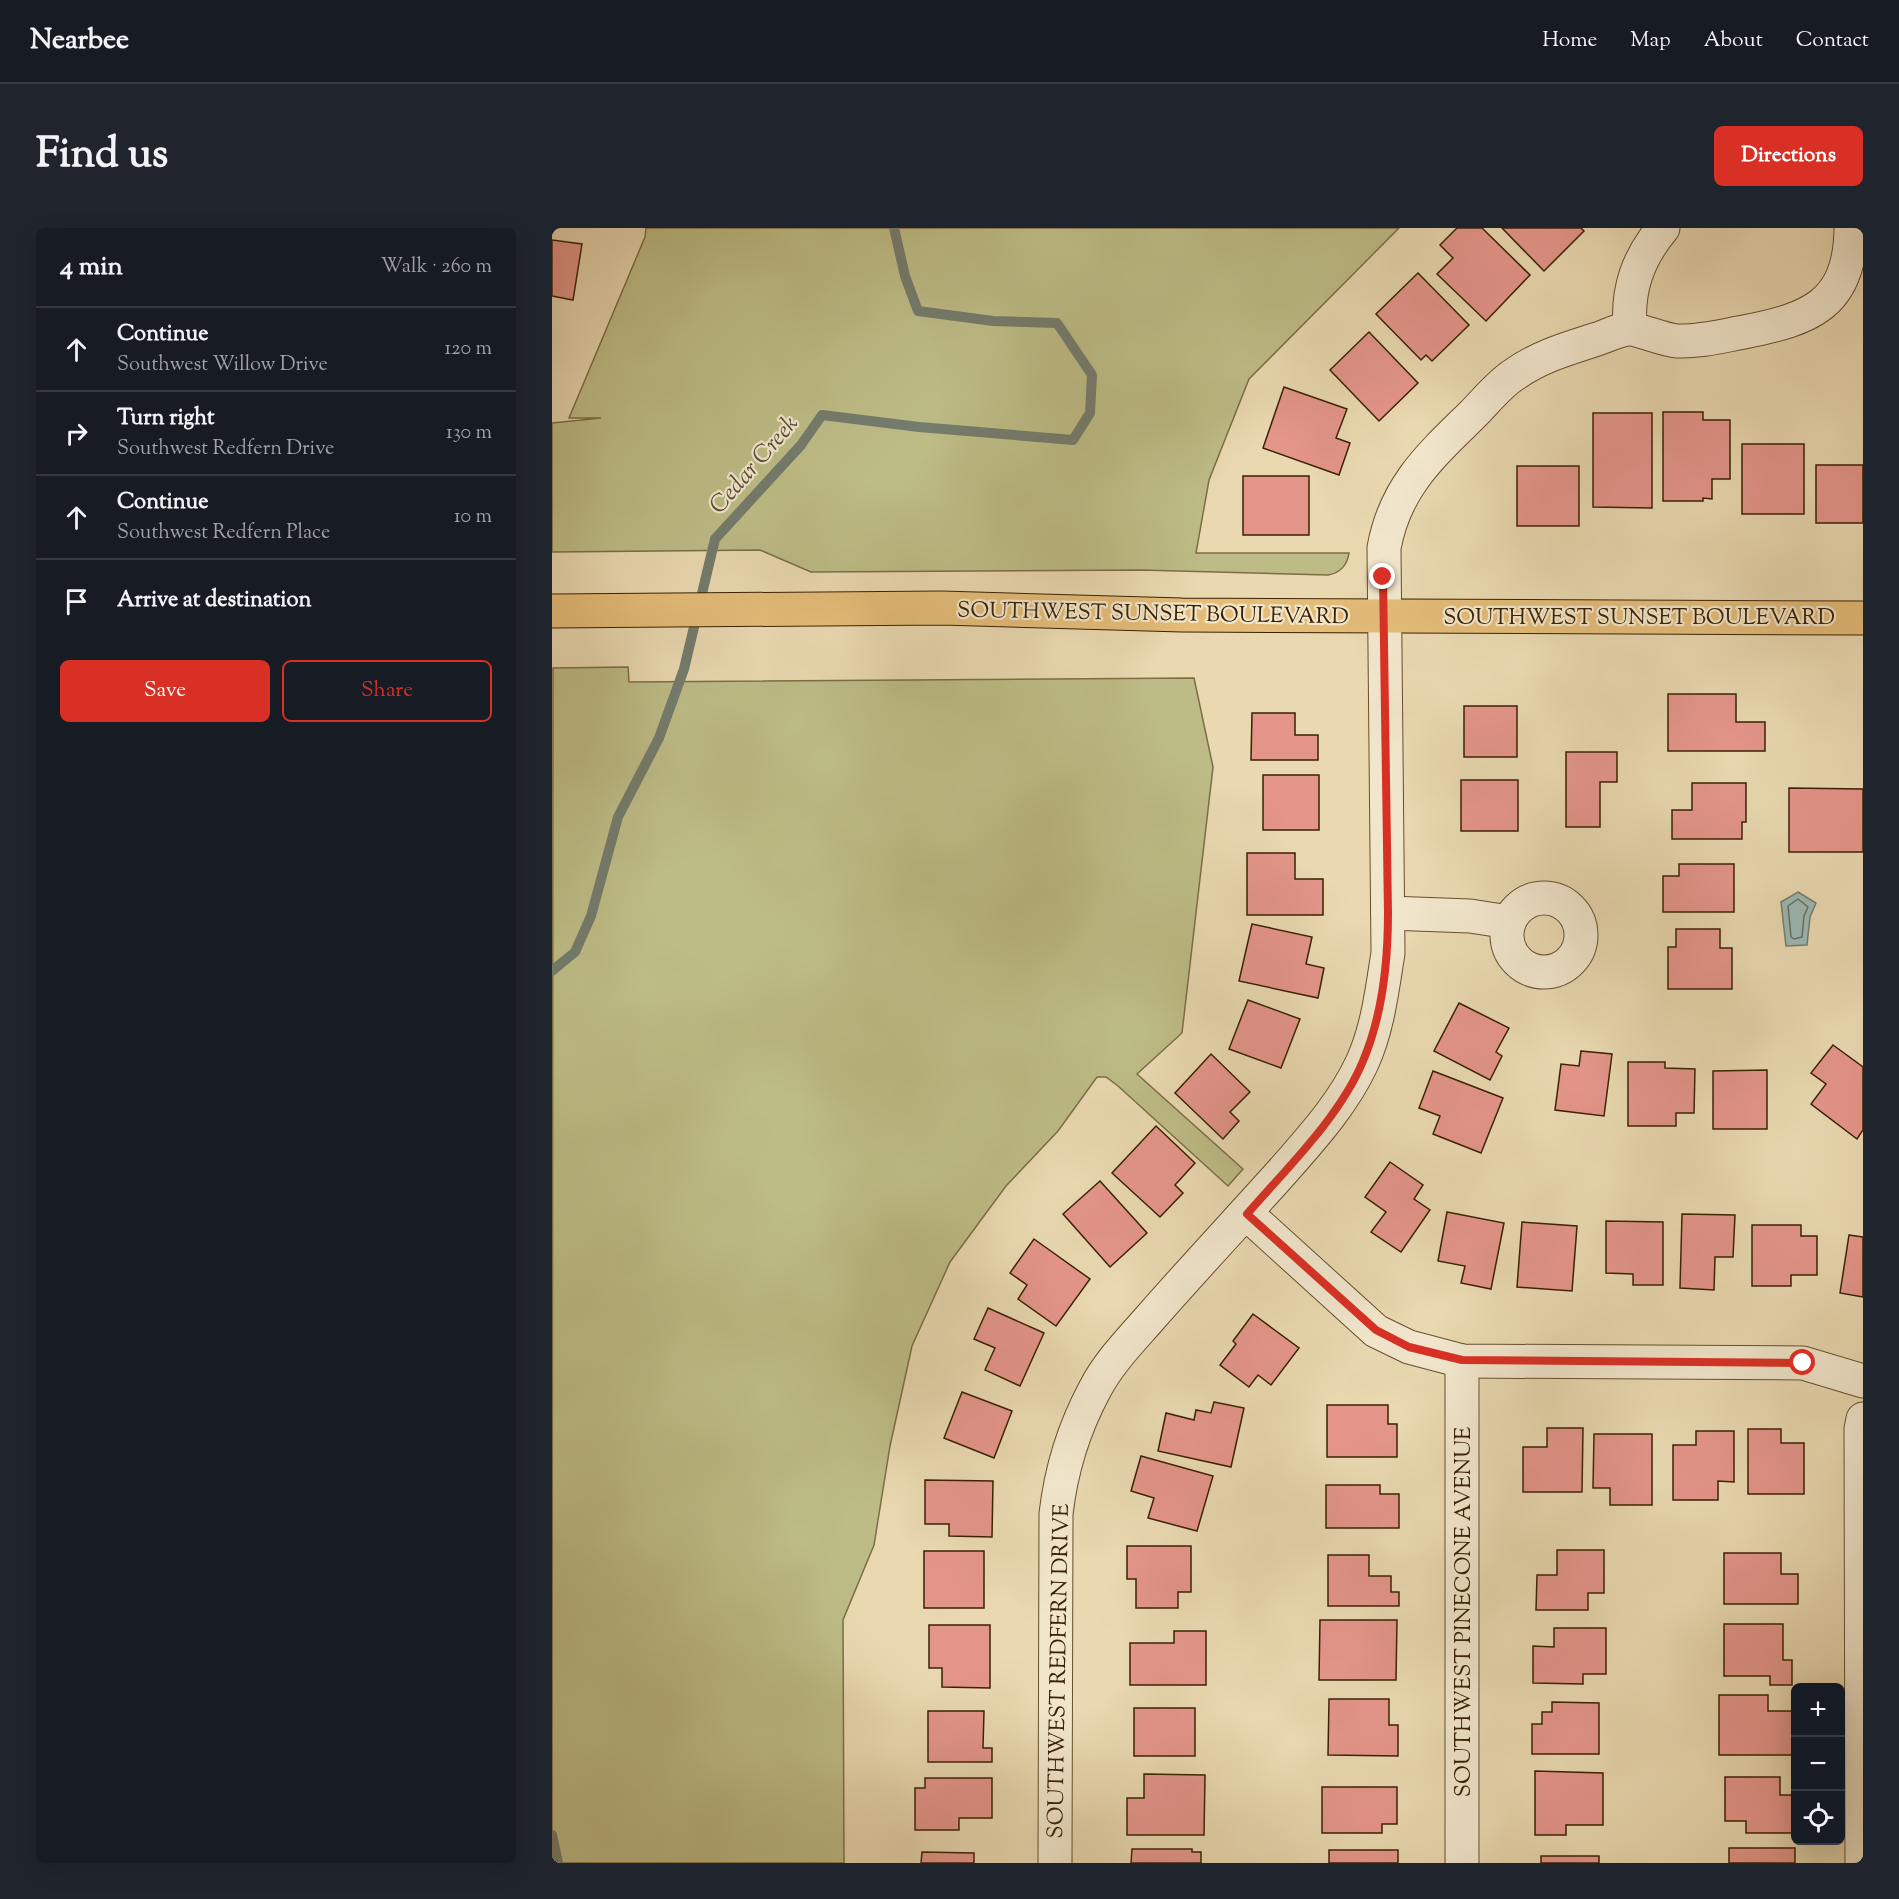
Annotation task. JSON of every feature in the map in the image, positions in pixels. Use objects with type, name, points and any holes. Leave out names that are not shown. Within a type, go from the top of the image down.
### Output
[{"type":"main road","name":"SOUTHWEST SUNSET BOULEVARD","points":[[552,610],[942,608],[1182,615],[1863,618]]},
{"type":"street","points":[[1663,228],[1640,262],[1631,288],[1630,328],[1653,337],[1676,341],[1702,339],[1788,323],[1813,312],[1832,295],[1845,271],[1851,247],[1851,228]]},
{"type":"street","name":"SOUTHWEST REDFERN DRIVE","points":[[1055,1863],[1055,1539],[1059,1487],[1077,1426],[1095,1387],[1115,1358],[1197,1264],[1247,1214],[1331,1115],[1363,1062],[1383,993],[1388,953],[1384,548],[1388,524],[1412,477],[1425,461],[1513,375],[1562,349],[1630,328]]},
{"type":"street","points":[[1388,913],[1470,916],[1509,922]]},
{"type":"street","points":[[1247,1214],[1376,1330],[1409,1347],[1462,1360],[1803,1363],[1863,1381]]},
{"type":"street","name":"SOUTHWEST PINECONE AVENUE","points":[[1462,1360],[1462,1863]]},
{"type":"street","points":[[1862,1863],[1861,1430],[1863,1419]]},
{"type":"shaded area","points":[[646,228],[1399,228],[1249,379],[1209,480],[1196,553],[1349,553],[1347,562],[1339,571],[1328,575],[1141,570],[811,572],[760,550],[552,552],[552,423],[601,418],[569,418],[645,237]]},
{"type":"shaded area","points":[[628,667],[629,682],[1194,678],[1213,767],[1182,1033],[1137,1074],[1243,1169],[1228,1186],[1118,1086],[1106,1077],[1097,1077],[1058,1131],[1006,1186],[950,1262],[912,1346],[890,1446],[874,1545],[843,1620],[844,1863],[552,1863],[553,668]]},
{"type":"water","points":[[1798,892],[1816,903],[1810,917],[1807,945],[1786,946],[1781,902]]},
{"type":"building","points":[[1457,228],[1482,228],[1530,275],[1486,321],[1437,274],[1453,258],[1440,245]]},
{"type":"building","points":[[1502,228],[1581,228],[1584,231],[1544,271]]},
{"type":"building","points":[[552,240],[582,244],[573,300],[552,296]]},
{"type":"building","points":[[1418,273],[1469,325],[1432,361],[1426,355],[1421,360],[1376,314]]},
{"type":"building","points":[[1369,332],[1418,383],[1379,421],[1330,370]]},
{"type":"building","points":[[1284,387],[1347,409],[1336,438],[1350,443],[1339,475],[1263,448]]},
{"type":"building","points":[[1663,412],[1703,412],[1703,420],[1730,420],[1730,479],[1712,479],[1712,499],[1663,501]]},
{"type":"building","points":[[1593,413],[1652,413],[1652,508],[1593,507]]},
{"type":"building","points":[[1742,444],[1804,444],[1804,514],[1742,514]]},
{"type":"building","points":[[1816,465],[1863,465],[1863,523],[1816,523]]},
{"type":"building","points":[[1517,466],[1579,466],[1579,526],[1517,526]]},
{"type":"building","points":[[1243,476],[1309,476],[1309,535],[1243,535]]},
{"type":"building","points":[[1668,694],[1736,694],[1736,722],[1765,722],[1765,751],[1668,751]]},
{"type":"building","points":[[1464,706],[1517,706],[1517,757],[1464,757]]},
{"type":"building","points":[[1252,713],[1295,713],[1295,735],[1318,735],[1318,760],[1251,760]]},
{"type":"building","points":[[1566,752],[1617,752],[1617,782],[1600,782],[1600,827],[1566,827]]},
{"type":"building","points":[[1263,775],[1319,775],[1319,830],[1263,830]]},
{"type":"building","points":[[1461,780],[1518,780],[1518,831],[1461,831]]},
{"type":"building","points":[[1692,783],[1746,783],[1746,822],[1742,822],[1742,839],[1672,839],[1672,810],[1692,810]]},
{"type":"building","points":[[1789,788],[1863,789],[1863,852],[1789,852]]},
{"type":"building","points":[[1247,853],[1295,853],[1295,879],[1323,879],[1323,915],[1247,915]]},
{"type":"building","points":[[1679,864],[1734,864],[1734,912],[1663,912],[1663,876],[1679,876]]},
{"type":"building","points":[[1252,924],[1312,937],[1306,964],[1324,968],[1318,998],[1239,981]]},
{"type":"building","points":[[1676,929],[1720,929],[1720,948],[1732,948],[1732,989],[1668,989],[1668,947],[1676,947]]},
{"type":"building","points":[[1248,1000],[1300,1019],[1281,1068],[1229,1049]]},
{"type":"building","points":[[1459,1003],[1509,1028],[1496,1052],[1502,1056],[1490,1080],[1434,1051]]},
{"type":"building","points":[[1833,1045],[1863,1067],[1863,1130],[1857,1139],[1811,1104],[1826,1084],[1811,1073]]},
{"type":"building","points":[[1581,1051],[1612,1054],[1604,1116],[1555,1110],[1561,1064],[1579,1066]]},
{"type":"building","points":[[1211,1054],[1250,1092],[1230,1112],[1239,1121],[1223,1139],[1175,1093]]},
{"type":"building","points":[[1628,1062],[1665,1062],[1665,1068],[1695,1069],[1694,1113],[1676,1113],[1676,1126],[1628,1126]]},
{"type":"building","points":[[1767,1070],[1767,1129],[1713,1129],[1713,1071]]},
{"type":"building","points":[[1433,1071],[1503,1098],[1481,1153],[1433,1134],[1440,1116],[1419,1108]]},
{"type":"building","points":[[1156,1126],[1195,1163],[1175,1185],[1183,1193],[1160,1217],[1112,1173]]},
{"type":"building","points":[[1390,1162],[1423,1185],[1414,1199],[1430,1210],[1401,1252],[1371,1232],[1386,1212],[1365,1197]]},
{"type":"building","points":[[1100,1181],[1147,1233],[1110,1267],[1063,1214]]},
{"type":"building","points":[[1447,1212],[1504,1223],[1491,1289],[1461,1283],[1465,1266],[1438,1261]]},
{"type":"building","points":[[1682,1214],[1735,1215],[1733,1257],[1715,1257],[1714,1290],[1680,1288]]},
{"type":"building","points":[[1606,1221],[1663,1222],[1663,1285],[1633,1285],[1633,1274],[1606,1273]]},
{"type":"building","points":[[1522,1222],[1577,1226],[1572,1291],[1517,1287]]},
{"type":"building","points":[[1752,1225],[1801,1225],[1801,1236],[1817,1236],[1817,1275],[1791,1275],[1791,1286],[1752,1286]]},
{"type":"building","points":[[1849,1235],[1863,1237],[1863,1297],[1840,1293]]},
{"type":"building","points":[[1034,1239],[1090,1279],[1056,1326],[1018,1299],[1027,1285],[1010,1273]]},
{"type":"building","points":[[988,1308],[1044,1333],[1020,1386],[985,1370],[995,1348],[974,1339]]},
{"type":"building","points":[[1253,1314],[1299,1348],[1271,1385],[1258,1375],[1249,1387],[1220,1365],[1236,1344],[1233,1341]]},
{"type":"building","points":[[962,1392],[1012,1411],[994,1458],[944,1438]]},
{"type":"building","points":[[1214,1402],[1244,1408],[1231,1467],[1158,1451],[1166,1413],[1194,1420],[1196,1410],[1211,1413]]},
{"type":"building","points":[[1327,1405],[1388,1405],[1388,1424],[1397,1424],[1397,1457],[1327,1457]]},
{"type":"building","points":[[1547,1428],[1583,1428],[1582,1492],[1523,1492],[1523,1447],[1547,1447]]},
{"type":"building","points":[[1748,1429],[1781,1429],[1781,1443],[1804,1443],[1804,1494],[1748,1494]]},
{"type":"building","points":[[1696,1431],[1734,1431],[1734,1482],[1718,1481],[1718,1500],[1673,1500],[1673,1445],[1696,1445]]},
{"type":"building","points":[[1594,1434],[1652,1434],[1652,1505],[1610,1505],[1610,1488],[1593,1488]]},
{"type":"building","points":[[1141,1456],[1213,1476],[1197,1531],[1148,1518],[1154,1498],[1131,1491]]},
{"type":"building","points":[[925,1480],[993,1481],[992,1537],[949,1536],[949,1524],[925,1524]]},
{"type":"building","points":[[1326,1485],[1380,1485],[1380,1494],[1399,1494],[1399,1528],[1326,1528]]},
{"type":"building","points":[[1127,1546],[1191,1546],[1191,1592],[1178,1592],[1178,1608],[1136,1608],[1136,1579],[1127,1579]]},
{"type":"building","points":[[1557,1550],[1604,1550],[1604,1593],[1588,1593],[1588,1610],[1536,1610],[1537,1575],[1557,1575]]},
{"type":"building","points":[[924,1551],[984,1551],[984,1608],[924,1608]]},
{"type":"building","points":[[1724,1553],[1781,1553],[1781,1574],[1798,1574],[1798,1604],[1724,1604]]},
{"type":"building","points":[[1328,1555],[1369,1555],[1369,1576],[1391,1576],[1391,1592],[1399,1592],[1399,1606],[1328,1606]]},
{"type":"building","points":[[1320,1620],[1397,1620],[1396,1680],[1319,1680]]},
{"type":"building","points":[[1724,1624],[1783,1624],[1783,1660],[1792,1660],[1791,1685],[1770,1685],[1770,1676],[1724,1676]]},
{"type":"building","points":[[929,1625],[990,1625],[990,1688],[942,1687],[942,1668],[929,1668]]},
{"type":"building","points":[[1554,1628],[1606,1628],[1606,1674],[1583,1674],[1583,1684],[1533,1683],[1533,1646],[1554,1647]]},
{"type":"building","points":[[1174,1631],[1206,1631],[1206,1685],[1130,1685],[1130,1643],[1174,1643]]},
{"type":"building","points":[[1719,1695],[1768,1695],[1768,1711],[1791,1711],[1791,1755],[1719,1755]]},
{"type":"building","points":[[1329,1699],[1389,1699],[1389,1725],[1398,1725],[1398,1756],[1328,1755]]},
{"type":"building","points":[[1552,1702],[1599,1703],[1599,1754],[1532,1754],[1532,1724],[1542,1724],[1542,1712],[1552,1712]]},
{"type":"building","points":[[1134,1708],[1195,1708],[1195,1756],[1134,1756]]},
{"type":"building","points":[[928,1711],[984,1711],[983,1748],[992,1748],[992,1762],[928,1762]]},
{"type":"building","points":[[1535,1771],[1603,1773],[1603,1825],[1566,1825],[1566,1835],[1535,1835]]},
{"type":"building","points":[[1144,1774],[1205,1775],[1204,1835],[1127,1835],[1127,1798],[1144,1798]]},
{"type":"building","points":[[1725,1777],[1780,1777],[1780,1795],[1791,1795],[1791,1833],[1746,1833],[1746,1821],[1725,1821]]},
{"type":"building","points":[[925,1778],[992,1778],[992,1818],[959,1818],[959,1830],[915,1830],[915,1788],[925,1788]]},
{"type":"building","points":[[1322,1787],[1397,1787],[1397,1824],[1382,1824],[1382,1833],[1322,1833]]},
{"type":"building","points":[[1729,1848],[1795,1848],[1795,1863],[1729,1863]]},
{"type":"building","points":[[1132,1849],[1192,1849],[1192,1852],[1201,1852],[1201,1863],[1131,1863]]},
{"type":"building","points":[[1329,1850],[1398,1850],[1398,1863],[1329,1863]]},
{"type":"building","points":[[922,1852],[974,1853],[974,1863],[921,1863]]},
{"type":"building","points":[[1541,1856],[1599,1856],[1599,1863],[1541,1863]]},
{"type":"waterway","name":"Cedar Creek","points":[[552,971],[575,952],[591,916],[618,817],[659,738],[684,669],[715,539],[801,445],[822,415],[919,427],[1073,440],[1090,413],[1092,375],[1057,323],[993,321],[918,311],[905,276],[894,228]]},
{"type":"waterway","name":"Cedar Creek","points":[[552,1835],[558,1863]]},
{"type":"route","points":[[1383,577],[1386,658],[1388,953],[1383,993],[1370,1041],[1356,1075],[1331,1115],[1313,1138],[1247,1214],[1376,1330],[1409,1347],[1462,1360],[1803,1363]]}]
